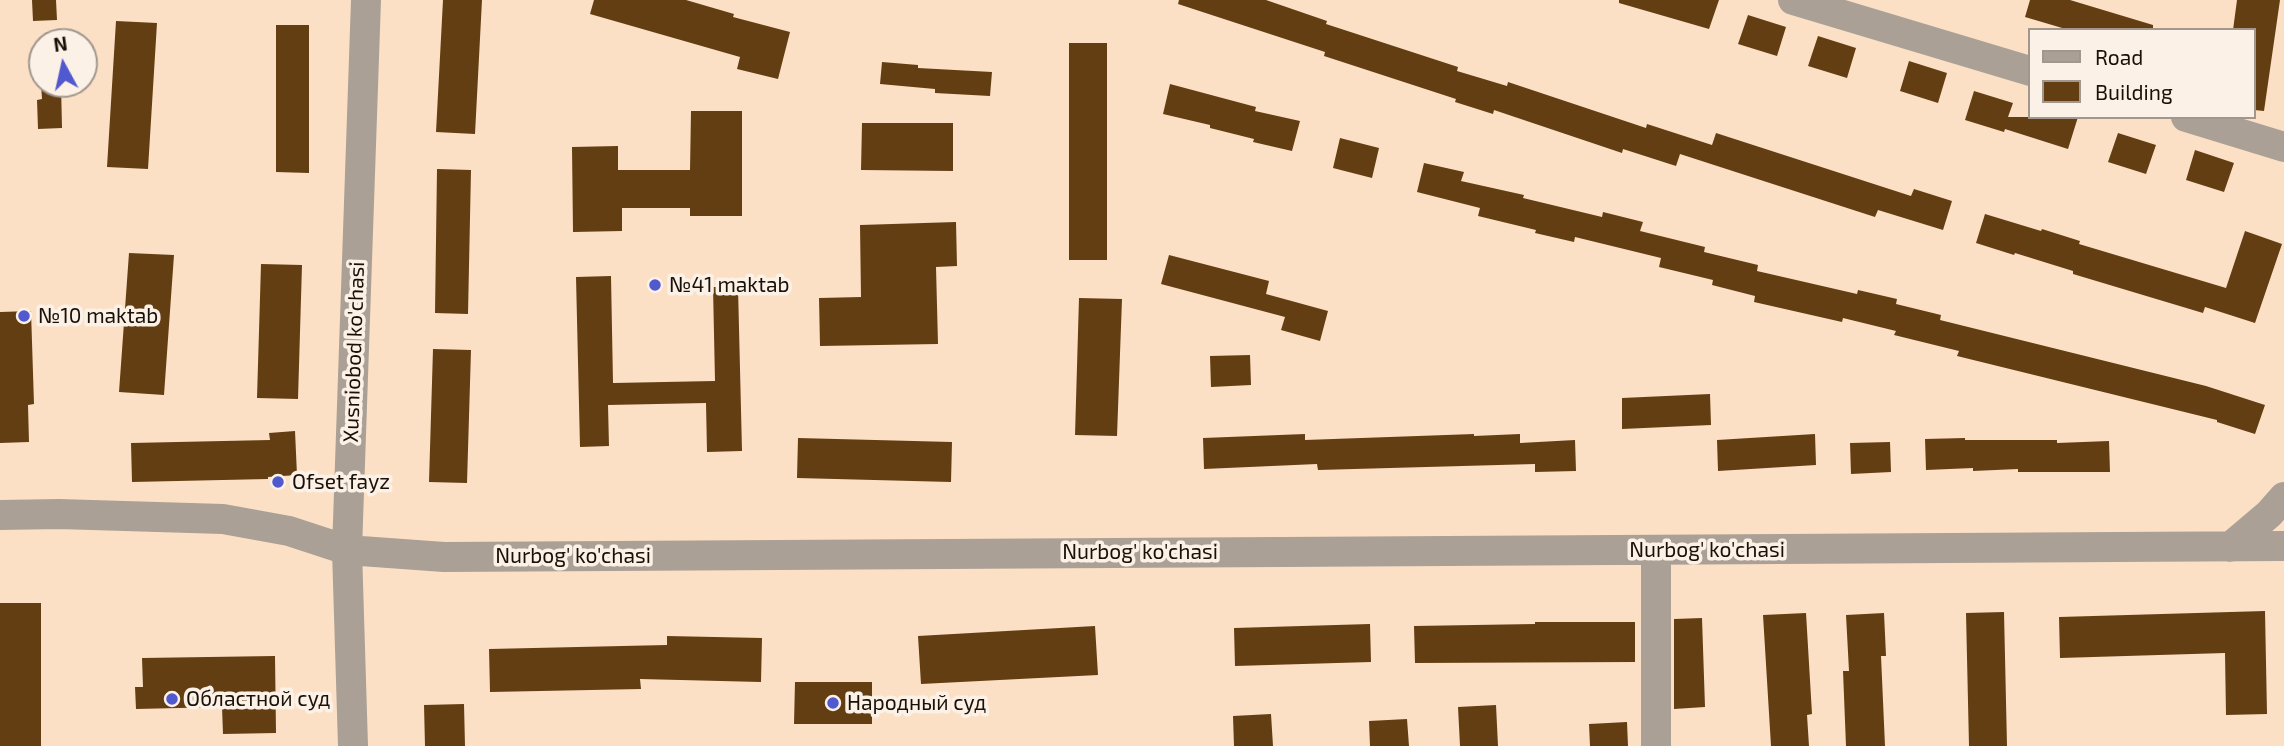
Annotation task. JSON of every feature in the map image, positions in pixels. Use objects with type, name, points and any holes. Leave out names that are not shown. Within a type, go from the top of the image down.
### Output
[{"type":"street","name":"Xusniobod ko'chasi","points":[[353,746],[347,550],[366,0]]},
{"type":"street","points":[[1793,0],[2028,70]]},
{"type":"street","points":[[2193,119],[2284,146]]},
{"type":"street","points":[[2230,547],[2269,514],[2284,497]]},
{"type":"street","name":"Nurbog' ko'chasi","points":[[0,515],[223,519],[289,531],[347,550],[444,556],[2284,546]]},
{"type":"street","points":[[1656,746],[1657,550]]},
{"type":"building","points":[[32,0],[56,0],[57,20],[33,21]]},
{"type":"building","points":[[443,0],[482,0],[475,134],[436,132]]},
{"type":"building","points":[[594,0],[686,0],[734,14],[733,17],[790,32],[778,79],[737,69],[740,57],[590,14]]},
{"type":"building","points":[[1179,0],[1266,0],[1327,21],[1326,24],[1458,67],[1457,71],[1507,86],[1508,82],[1646,128],[1647,124],[1712,145],[1716,133],[1911,196],[1914,189],[1952,201],[1943,230],[1878,210],[1875,217],[1680,154],[1676,166],[1623,149],[1622,153],[1494,110],[1493,114],[1455,102],[1456,99],[1324,56],[1325,52],[1178,4]]},
{"type":"building","points":[[1619,0],[1719,0],[1709,29],[1619,3]]},
{"type":"building","points":[[2030,0],[2070,0],[2153,25],[2153,28],[2062,28],[2025,17]]},
{"type":"building","points":[[2237,0],[2280,0],[2264,111],[2256,110],[2256,28],[2233,28]]},
{"type":"building","points":[[1748,15],[1786,27],[1777,56],[1738,44]]},
{"type":"building","points":[[116,21],[157,23],[148,169],[107,167]]},
{"type":"building","points":[[276,25],[309,25],[309,173],[276,172]]},
{"type":"building","points":[[1818,36],[1856,48],[1847,78],[1808,66]]},
{"type":"building","points":[[1069,43],[1107,43],[1107,260],[1069,260]]},
{"type":"building","points":[[1909,61],[1947,73],[1938,103],[1900,91]]},
{"type":"building","points":[[882,62],[918,65],[918,68],[992,72],[990,96],[935,93],[935,89],[880,84]]},
{"type":"building","points":[[1170,84],[1256,107],[1255,111],[1300,121],[1292,151],[1253,142],[1254,139],[1210,128],[1210,125],[1163,114]]},
{"type":"building","points":[[1974,91],[2013,103],[2008,117],[2077,119],[2068,149],[2005,129],[2004,132],[1965,120]]},
{"type":"building","points":[[61,98],[62,128],[38,129],[37,100]]},
{"type":"building","points":[[691,111],[742,111],[742,216],[690,216],[690,208],[622,208],[622,231],[573,232],[572,147],[618,146],[618,170],[690,170]]},
{"type":"building","points":[[862,123],[953,123],[953,171],[861,170]]},
{"type":"building","points":[[2118,133],[2156,145],[2146,174],[2108,162]]},
{"type":"building","points":[[1340,138],[1379,148],[1372,178],[1333,168]]},
{"type":"building","points":[[2195,150],[2234,163],[2224,192],[2186,180]]},
{"type":"building","points":[[1424,163],[1464,172],[1461,181],[1524,195],[1523,198],[1602,217],[1603,212],[1643,222],[1640,231],[1705,247],[1704,252],[1758,265],[1757,271],[1857,294],[1858,290],[1897,299],[1896,304],[1941,315],[1940,320],[2206,386],[2265,405],[2255,434],[2217,420],[1957,356],[1959,351],[1894,335],[1896,331],[1843,318],[1842,322],[1754,302],[1755,296],[1712,285],[1713,280],[1659,267],[1661,258],[1575,237],[1574,242],[1535,233],[1536,230],[1478,216],[1480,208],[1417,192]]},
{"type":"building","points":[[437,169],[471,170],[468,314],[435,313]]},
{"type":"building","points":[[1985,214],[2041,231],[2042,229],[2080,241],[2079,244],[2226,288],[2245,231],[2282,244],[2255,323],[2205,307],[2203,313],[1976,243]]},
{"type":"building","points":[[956,222],[957,266],[936,267],[938,344],[820,346],[819,298],[861,297],[860,225]]},
{"type":"building","points":[[129,253],[174,255],[164,395],[119,392]]},
{"type":"building","points":[[1169,255],[1269,281],[1266,294],[1328,311],[1320,341],[1281,330],[1285,317],[1161,284]]},
{"type":"building","points":[[261,264],[302,265],[298,399],[257,398]]},
{"type":"building","points":[[611,276],[613,383],[715,381],[713,287],[738,287],[742,451],[707,452],[706,403],[608,405],[609,446],[580,447],[576,277]]},
{"type":"building","points":[[1079,298],[1122,299],[1117,436],[1075,435]]},
{"type":"building","points":[[31,311],[34,404],[28,405],[29,442],[0,443],[0,312]]},
{"type":"building","points":[[433,349],[471,350],[467,483],[429,482]]},
{"type":"building","points":[[1250,355],[1251,385],[1211,387],[1210,356]]},
{"type":"building","points":[[1710,394],[1711,425],[1622,429],[1622,398]]},
{"type":"building","points":[[295,431],[297,475],[268,479],[132,482],[131,443],[270,440],[269,433]]},
{"type":"building","points":[[1305,434],[1305,440],[1520,434],[1520,443],[1575,440],[1576,471],[1535,472],[1535,464],[1318,470],[1317,464],[1204,469],[1203,438]]},
{"type":"building","points":[[1815,434],[1816,465],[1718,471],[1717,440]]},
{"type":"building","points":[[798,438],[952,442],[951,482],[797,478]]},
{"type":"building","points":[[1925,439],[2057,440],[2057,443],[2109,441],[2110,472],[2018,472],[2018,469],[1973,471],[1973,468],[1926,470]]},
{"type":"building","points":[[1890,442],[1891,472],[1851,474],[1850,443]]},
{"type":"building","points":[[0,603],[41,603],[41,746],[0,746]]},
{"type":"building","points":[[2265,611],[2267,714],[2226,715],[2225,653],[2060,658],[2059,617]]},
{"type":"building","points":[[2004,612],[2007,746],[1969,746],[1966,613]]},
{"type":"building","points":[[1806,613],[1812,714],[1807,715],[1809,746],[1771,746],[1763,615]]},
{"type":"building","points":[[1884,613],[1886,656],[1881,656],[1885,746],[1846,746],[1843,671],[1849,671],[1846,615]]},
{"type":"building","points":[[1702,618],[1705,707],[1674,709],[1674,619]]},
{"type":"building","points":[[1635,622],[1635,662],[1415,663],[1414,626]]},
{"type":"building","points":[[1370,624],[1371,662],[1235,666],[1234,628]]},
{"type":"building","points":[[1095,626],[1098,675],[921,684],[918,636]]},
{"type":"building","points":[[667,636],[762,638],[761,682],[640,679],[641,689],[490,692],[489,649],[667,645]]},
{"type":"building","name":"Областной суд","points":[[275,656],[276,733],[223,734],[222,707],[136,709],[135,687],[143,687],[142,658]]},
{"type":"building","name":"Народный суд","points":[[795,682],[872,682],[872,724],[794,724]]},
{"type":"building","points":[[464,704],[465,746],[425,746],[424,705]]},
{"type":"building","points":[[1496,705],[1498,746],[1460,746],[1458,707]]},
{"type":"building","points":[[1271,714],[1273,746],[1234,746],[1233,716]]},
{"type":"building","points":[[1407,719],[1409,746],[1370,746],[1369,721]]},
{"type":"building","points":[[1627,722],[1628,746],[1590,746],[1589,724]]},
{"type":"place","name":"№41 maktab","points":[[655,285]]},
{"type":"place","name":"№10 maktab","points":[[24,316]]},
{"type":"place","name":"Ofset fayz","points":[[278,482]]},
{"type":"place","name":"Областной суд","points":[[172,699]]},
{"type":"place","name":"Народный суд","points":[[833,703]]}]
